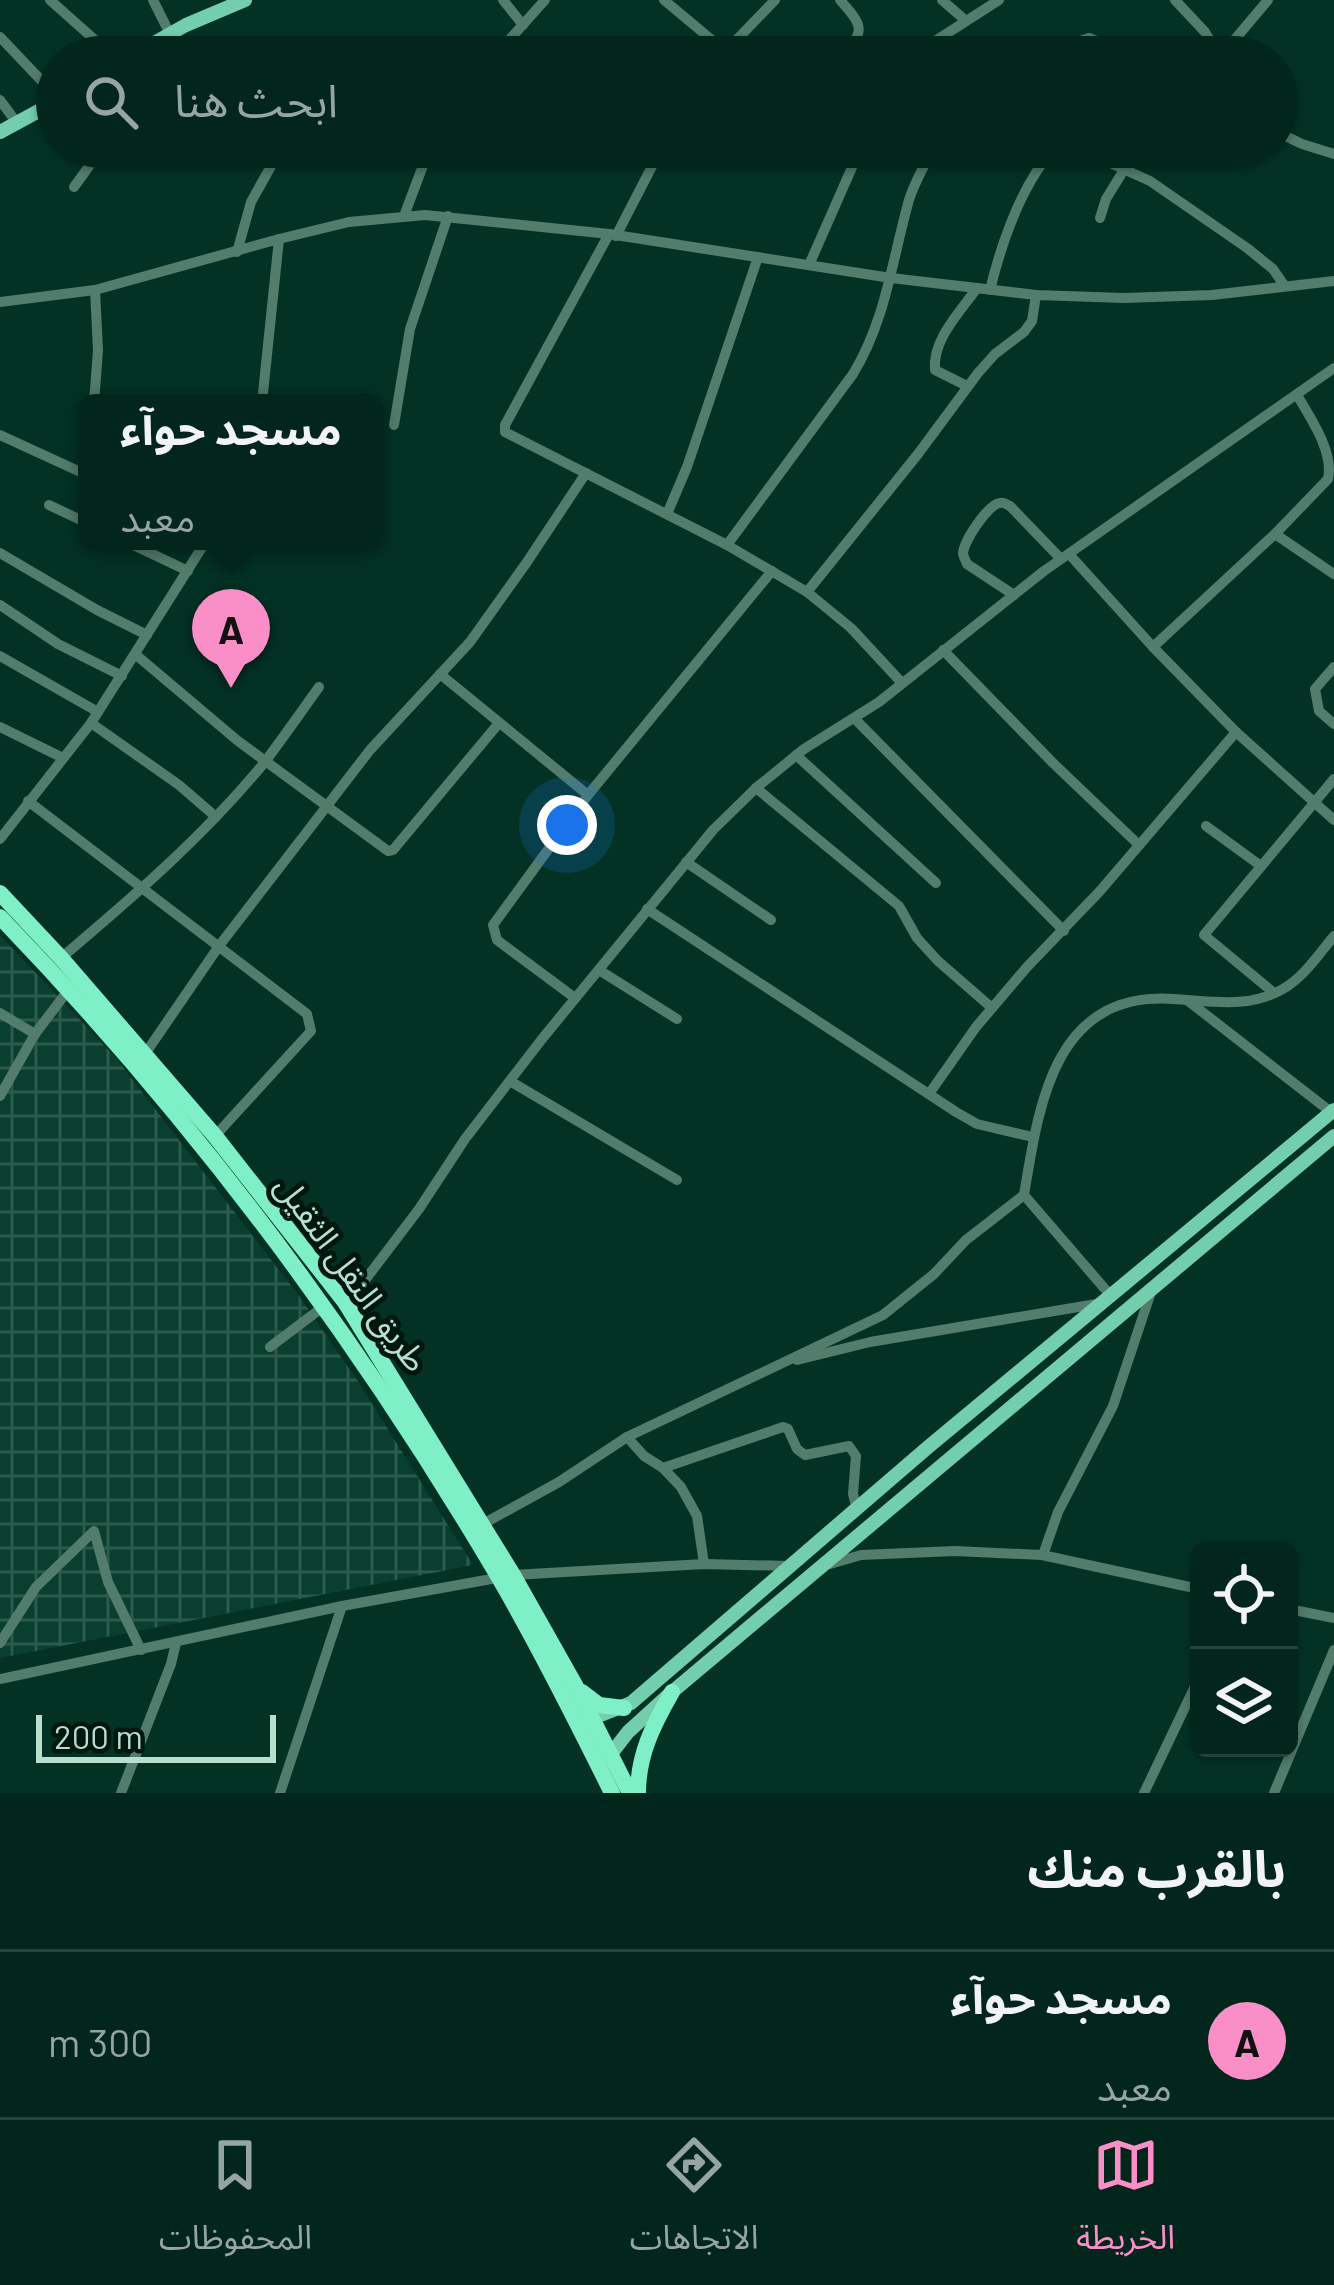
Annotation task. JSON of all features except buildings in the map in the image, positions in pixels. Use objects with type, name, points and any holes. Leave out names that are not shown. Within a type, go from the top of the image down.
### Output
[{"type":"highway","name":"طريق النقل الثقيل","points":[[0,893],[146,1054],[345,1302],[483,1524],[601,1753],[612,1793]]},
{"type":"highway","name":"طريق النقل الثقيل","points":[[0,917],[70,989],[230,1182],[323,1307],[575,1685],[588,1726]]},
{"type":"highway","points":[[575,1685],[599,1705],[624,1708]]},
{"type":"highway","points":[[634,1793],[646,1743],[672,1692]]},
{"type":"highway","name":"طريق النقل الثقيل","points":[[601,1753],[634,1793]]},
{"type":"main road","points":[[167,36],[245,0]]},
{"type":"main road","points":[[0,132],[36,112]]},
{"type":"main road","points":[[588,1726],[624,1708],[1332,1111]]},
{"type":"main road","points":[[601,1753],[1334,1136]]},
{"type":"main road","points":[[1237,1192],[1249,1206]]},
{"type":"street","points":[[50,0],[90,36]]},
{"type":"street","points":[[153,0],[170,34]]},
{"type":"street","points":[[503,0],[523,25]]},
{"type":"street","points":[[513,36],[545,0]]},
{"type":"street","points":[[664,0],[703,36]]},
{"type":"street","points":[[740,36],[775,0]]},
{"type":"street","points":[[840,0],[856,18],[859,36]]},
{"type":"street","points":[[943,0],[965,20]]},
{"type":"street","points":[[942,36],[1000,0]]},
{"type":"street","points":[[1175,0],[1207,36]]},
{"type":"street","points":[[1238,36],[1268,0]]},
{"type":"street","points":[[0,37],[36,76]]},
{"type":"street","points":[[0,100],[17,123]]},
{"type":"street","points":[[1298,142],[1334,154]]},
{"type":"street","points":[[74,188],[88,168]]},
{"type":"street","points":[[237,252],[251,202],[270,168]]},
{"type":"street","points":[[404,216],[422,168]]},
{"type":"street","points":[[650,168],[505,425],[508,434],[727,544],[807,592],[851,628],[902,683]]},
{"type":"street","points":[[809,265],[852,168]]},
{"type":"street","points":[[727,544],[853,374],[874,335],[910,196],[924,168]]},
{"type":"street","points":[[967,386],[935,370],[940,340],[983,289],[1038,168]]},
{"type":"street","points":[[1118,168],[1150,181],[1247,248],[1273,268],[1284,285]]},
{"type":"street","points":[[1100,218],[1126,168]]},
{"type":"street","points":[[0,302],[95,290],[279,238],[349,222],[404,216],[448,216],[612,235],[1036,295],[1190,296],[1334,281]]},
{"type":"street","points":[[394,425],[410,329],[448,216]]},
{"type":"street","points":[[263,394],[279,238]]},
{"type":"street","points":[[667,514],[688,466],[758,257]]},
{"type":"street","points":[[95,290],[95,394]]},
{"type":"street","points":[[807,592],[967,386],[1033,321],[1036,295]]},
{"type":"street","points":[[345,1302],[575,998],[713,830],[756,788],[796,755],[855,719],[1065,556],[1334,368]]},
{"type":"street","points":[[1153,646],[1328,479],[1331,455],[1297,395]]},
{"type":"street","points":[[0,435],[78,471]]},
{"type":"street","points":[[146,1054],[219,946],[370,750],[470,642],[586,473]]},
{"type":"street","points":[[1014,595],[964,558],[974,528],[995,503],[1010,506],[1065,556],[1236,731],[1334,820]]},
{"type":"street","points":[[49,505],[78,519]]},
{"type":"street","points":[[1275,534],[1334,574]]},
{"type":"street","points":[[144,550],[188,571]]},
{"type":"street","points":[[0,839],[94,717],[201,550]]},
{"type":"street","points":[[0,553],[147,635]]},
{"type":"street","points":[[575,998],[497,940],[493,925],[588,795],[772,571]]},
{"type":"street","points":[[0,605],[58,644],[122,676]]},
{"type":"street","points":[[943,650],[1139,845]]},
{"type":"street","points":[[135,655],[265,761],[391,851],[499,723]]},
{"type":"street","points":[[0,656],[94,717],[215,817]]},
{"type":"street","points":[[1334,667],[1315,689],[1319,712],[1334,724]]},
{"type":"street","points":[[440,674],[588,795]]},
{"type":"street","points":[[61,958],[143,890],[215,817],[265,761],[320,687]]},
{"type":"street","points":[[855,719],[1064,931]]},
{"type":"street","points":[[0,727],[64,758]]},
{"type":"street","points":[[929,1094],[992,1008],[1236,731]]},
{"type":"street","points":[[796,755],[936,883]]},
{"type":"street","points":[[1274,994],[1204,935],[1334,779]]},
{"type":"street","points":[[756,788],[899,906],[917,938],[992,1008]]},
{"type":"street","points":[[28,801],[307,1014],[311,1031],[214,1136]]},
{"type":"street","points":[[1206,826],[1262,866]]},
{"type":"street","points":[[686,862],[771,920]]},
{"type":"street","points":[[647,909],[977,1124],[1033,1137]]},
{"type":"street","points":[[483,1524],[627,1437],[883,1315],[909,1296],[966,1240],[1024,1195],[1033,1137],[1051,1076],[1066,1045],[1091,1018],[1138,1001],[1221,1003],[1274,994],[1300,976],[1334,936]]},
{"type":"street","points":[[599,970],[677,1019]]},
{"type":"street","points":[[0,1096],[35,1034],[70,989]]},
{"type":"street","points":[[1186,1000],[1332,1111]]},
{"type":"street","points":[[0,1013],[35,1034]]},
{"type":"street","points":[[510,1081],[677,1180]]},
{"type":"street","points":[[793,1360],[1106,1299],[1024,1195]]},
{"type":"street","points":[[1043,1555],[1058,1512],[1113,1406],[1153,1287]]},
{"type":"street","points":[[270,1346],[323,1307]]},
{"type":"street","points":[[663,1468],[783,1427],[805,1455],[853,1448],[857,1510]]},
{"type":"street","points":[[627,1437],[682,1487],[700,1523],[704,1564]]},
{"type":"street","points":[[2,1636],[36,1587],[94,1531],[108,1582],[141,1650]]},
{"type":"street","points":[[817,1570],[861,1555],[955,1551],[1043,1555],[1190,1586]]},
{"type":"street","points":[[0,1679],[506,1576],[704,1564],[790,1566]]},
{"type":"street","points":[[280,1793],[342,1606]]},
{"type":"street","points":[[1298,1611],[1334,1618]]},
{"type":"street","points":[[121,1793],[176,1643]]},
{"type":"street","points":[[1274,1793],[1334,1650]]},
{"type":"street","points":[[1144,1793],[1190,1697]]},
{"type":"shaded area","points":[[0,935],[115,1057],[299,1296],[473,1565],[0,1658]]},
{"type":"place","name":"مسجد حوآء","points":[[231,688]]}]
